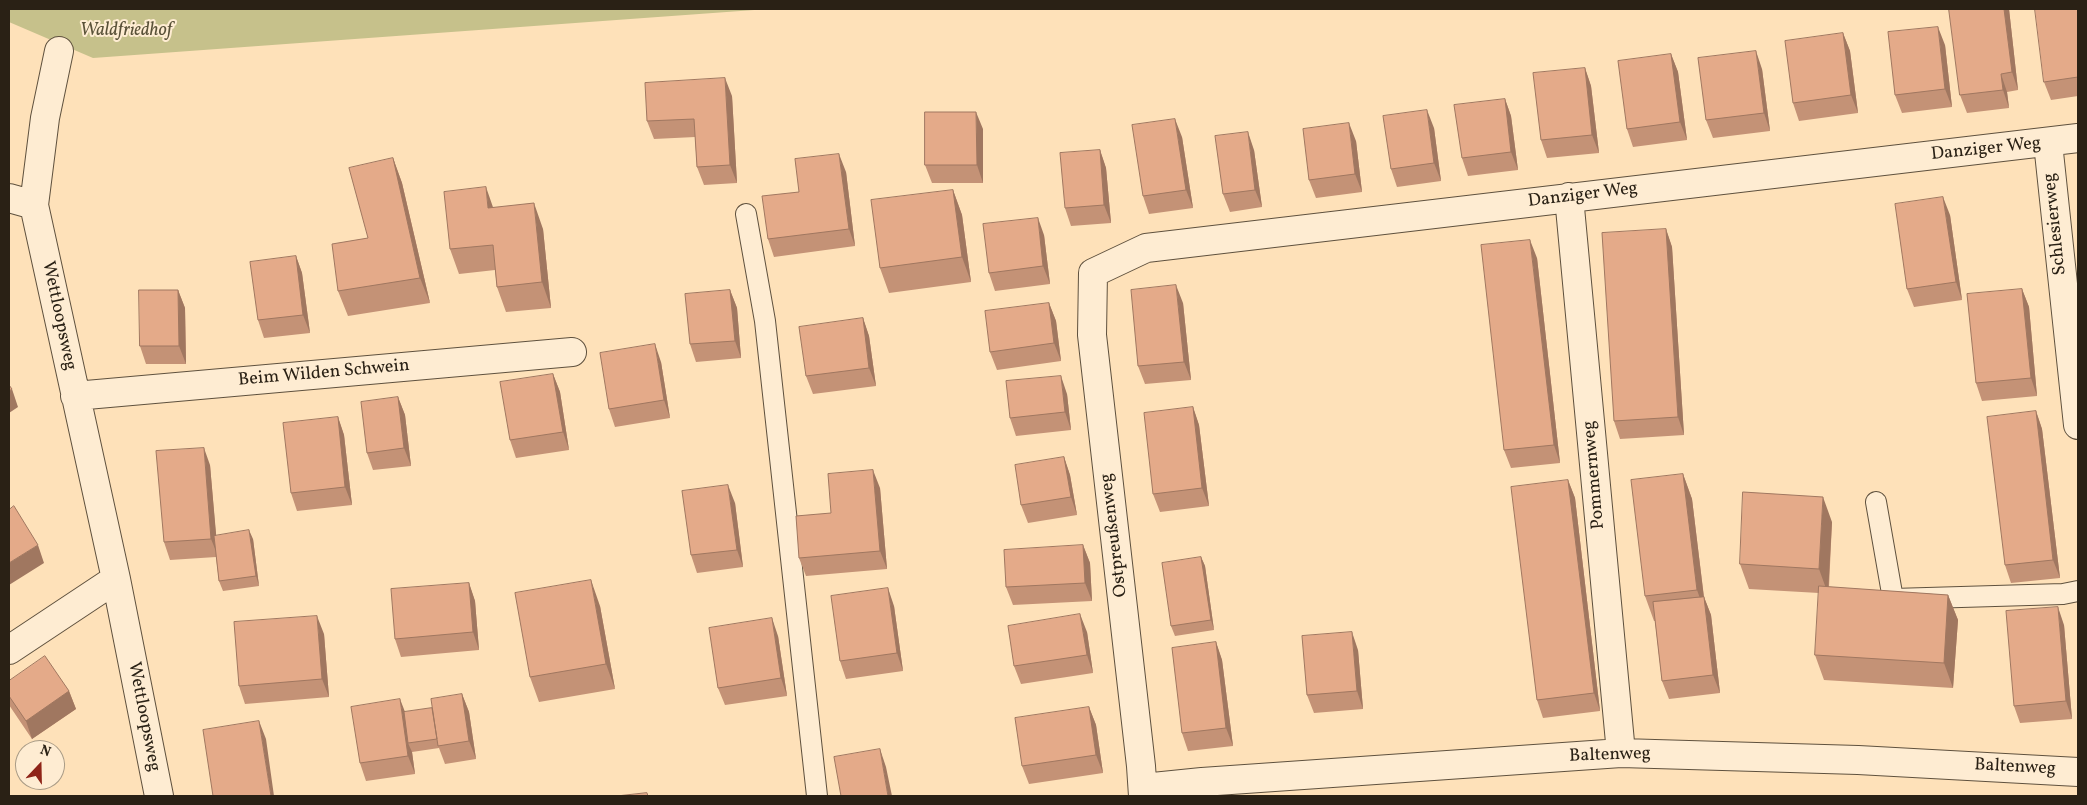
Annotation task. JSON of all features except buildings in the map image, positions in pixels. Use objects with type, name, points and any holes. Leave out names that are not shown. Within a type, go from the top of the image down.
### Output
[{"type":"street","name":"Wettloopsweg","points":[[59,52],[44,118],[21,202],[75,396],[116,580],[159,796]]},
{"type":"street","name":"Danziger Weg","points":[[1093,273],[1146,248],[2078,138]]},
{"type":"street","name":"Schlesierweg","points":[[2048,143],[2078,425]]},
{"type":"street","name":"Pommernweg","points":[[1569,197],[1621,753]]},
{"type":"street","name":"Ostpreußenweg","points":[[1093,273],[1092,335],[1143,792]]},
{"type":"street","name":"Beim Wilden Schwein","points":[[75,396],[572,352]]},
{"type":"street","points":[[9,650],[116,580]]},
{"type":"street","name":"Baltenweg","points":[[1143,792],[1212,781],[1621,753],[1858,760],[2078,772]]},
{"type":"lane","points":[[746,214],[765,321],[817,796]]},
{"type":"lane","points":[[1876,502],[1893,599],[2063,594],[2078,591]]},
{"type":"green space","name":"Waldfriedhof","points":[[9,9],[768,9],[93,58],[9,22]]}]
